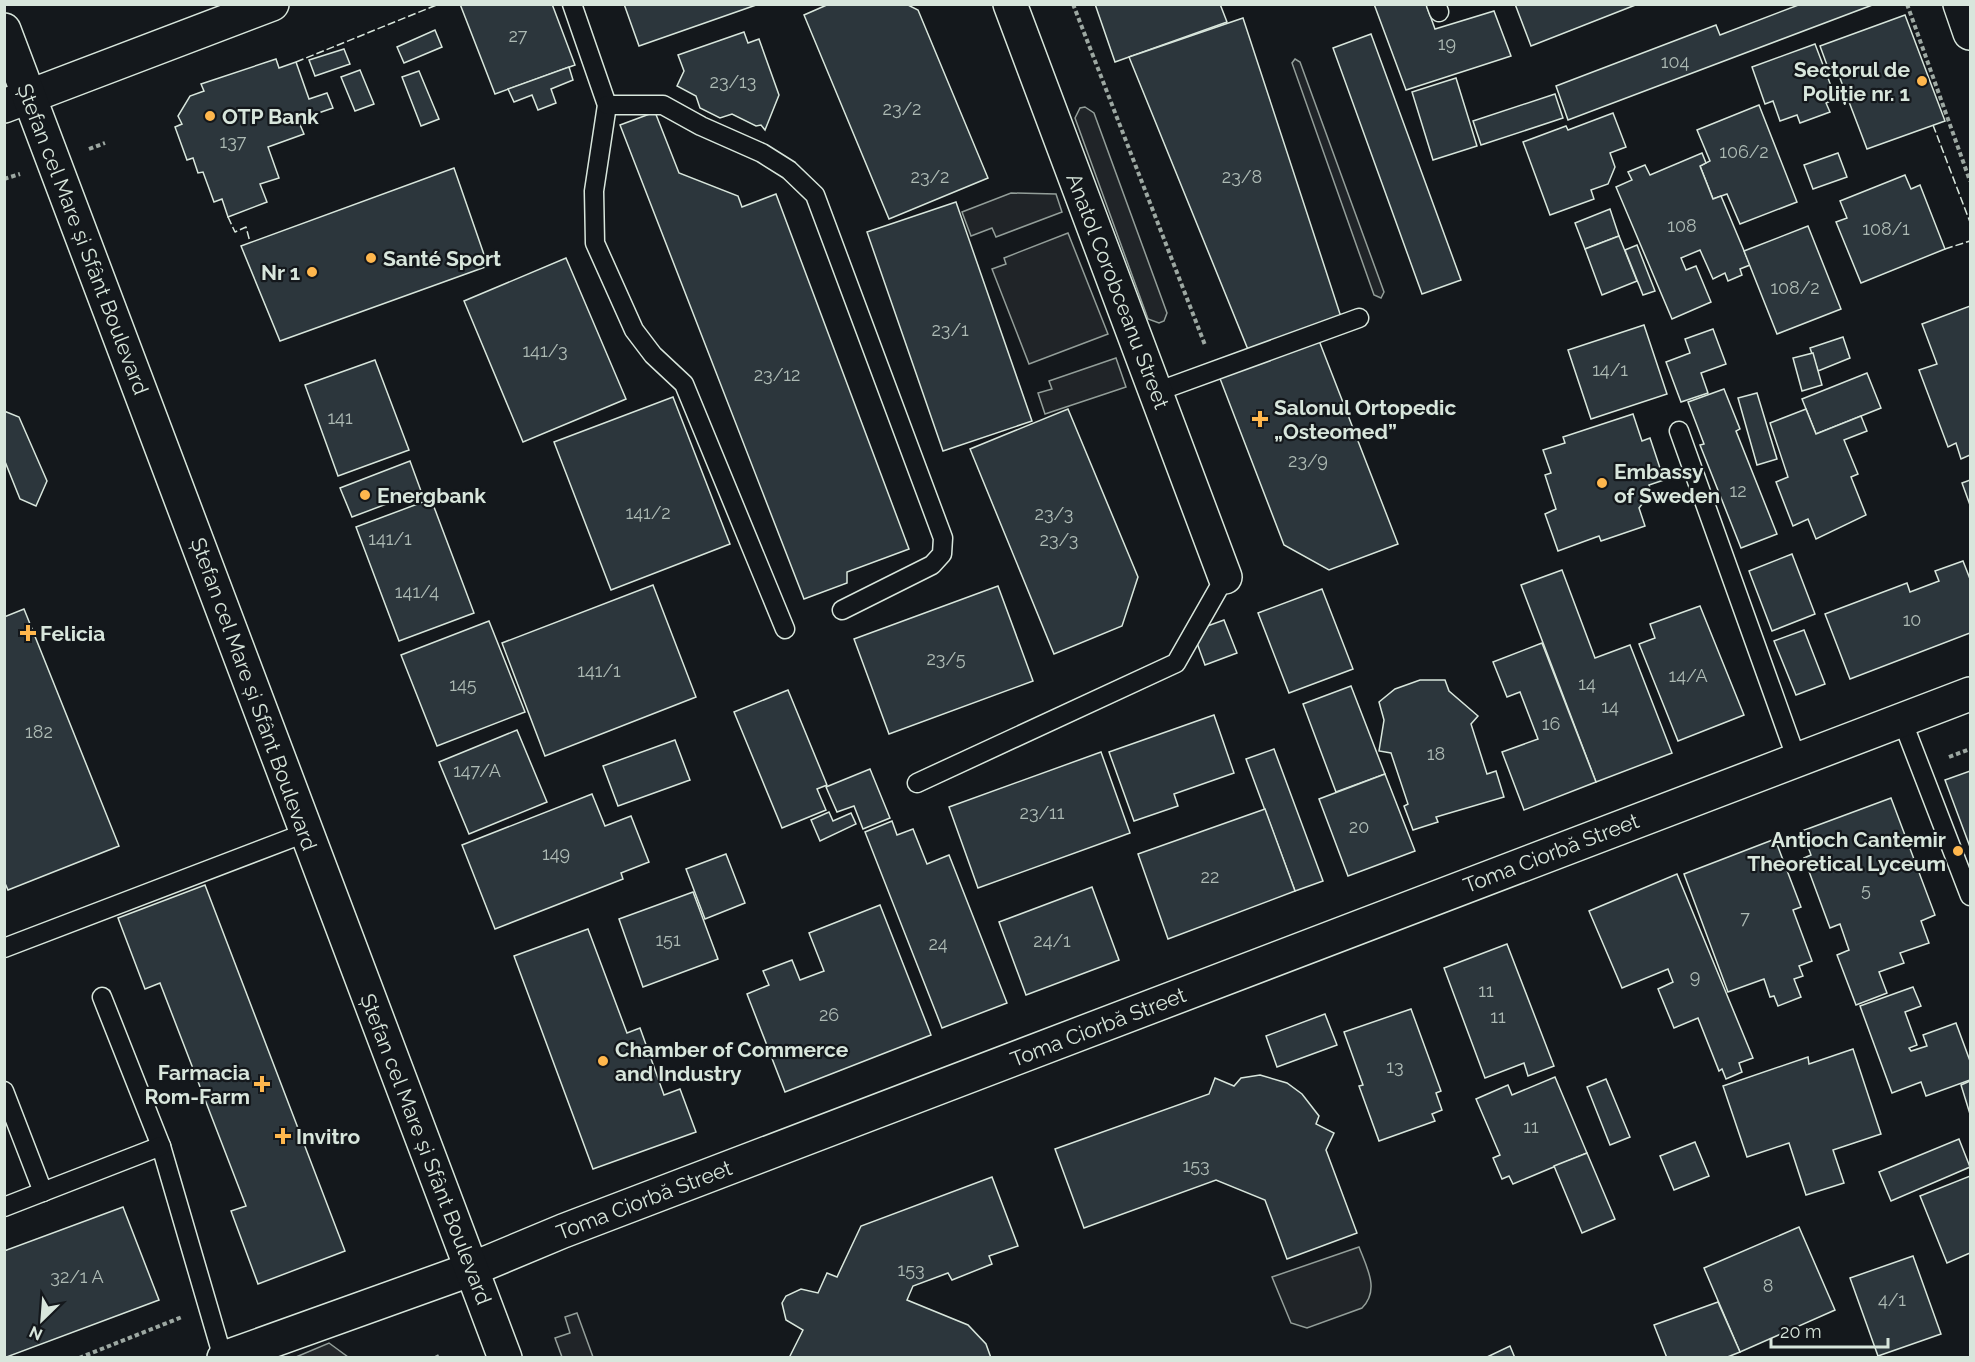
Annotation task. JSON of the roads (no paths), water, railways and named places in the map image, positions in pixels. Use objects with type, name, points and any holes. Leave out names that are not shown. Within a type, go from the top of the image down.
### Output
[{"type":"street","points":[[17,101],[272,4]]},
{"type":"street","name":"Anatol Corobceanu Street","points":[[1010,4],[1225,577]]},
{"type":"street","points":[[1960,4],[1971,33]]},
{"type":"street","name":"Ștefan cel Mare și Sfânt Boulevard","points":[[4,30],[17,101],[305,833],[505,1358]]},
{"type":"street","name":"Toma Ciorbă Street","points":[[224,1358],[472,1269],[563,1231],[1971,694]]},
{"type":"lane","points":[[572,4],[607,105],[594,191],[596,243],[634,330],[653,355],[684,384],[786,629]]},
{"type":"lane","points":[[607,105],[663,105],[701,126],[762,153],[789,170],[815,195],[943,538],[942,554],[933,566],[842,610]]},
{"type":"lane","points":[[1156,393],[1359,318]]},
{"type":"lane","points":[[1678,431],[1797,760]]},
{"type":"lane","points":[[917,783],[1176,663],[1225,577]]},
{"type":"lane","points":[[1902,720],[1971,896]]},
{"type":"lane","points":[[4,948],[305,833]]},
{"type":"lane","points":[[102,997],[161,1146],[224,1358]]},
{"type":"lane","points":[[4,1091],[43,1192]]},
{"type":"lane","points":[[4,1207],[161,1146]]},
{"type":"place","name":"Sectorul de Poliție nr. 1","points":[[1922,81]]},
{"type":"place","name":"OTP Bank","points":[[210,116]]},
{"type":"place","name":"Santé Sport","points":[[371,258]]},
{"type":"place","name":"Nr 1","points":[[312,272]]},
{"type":"place","name":"Salonul Ortopedic „Osteomed”","points":[[1260,419]]},
{"type":"place","name":"Embassy of Sweden","points":[[1602,483]]},
{"type":"place","name":"Energbank","points":[[365,495]]},
{"type":"place","name":"Felicia","points":[[28,633]]},
{"type":"place","name":"Antioch Cantemir Theoretical Lyceum","points":[[1958,851]]},
{"type":"place","name":"Chamber of Commerce and Industry","points":[[603,1061]]},
{"type":"place","name":"Farmacia Rom-Farm","points":[[262,1084]]},
{"type":"place","name":"Invitro","points":[[283,1136]]}]
